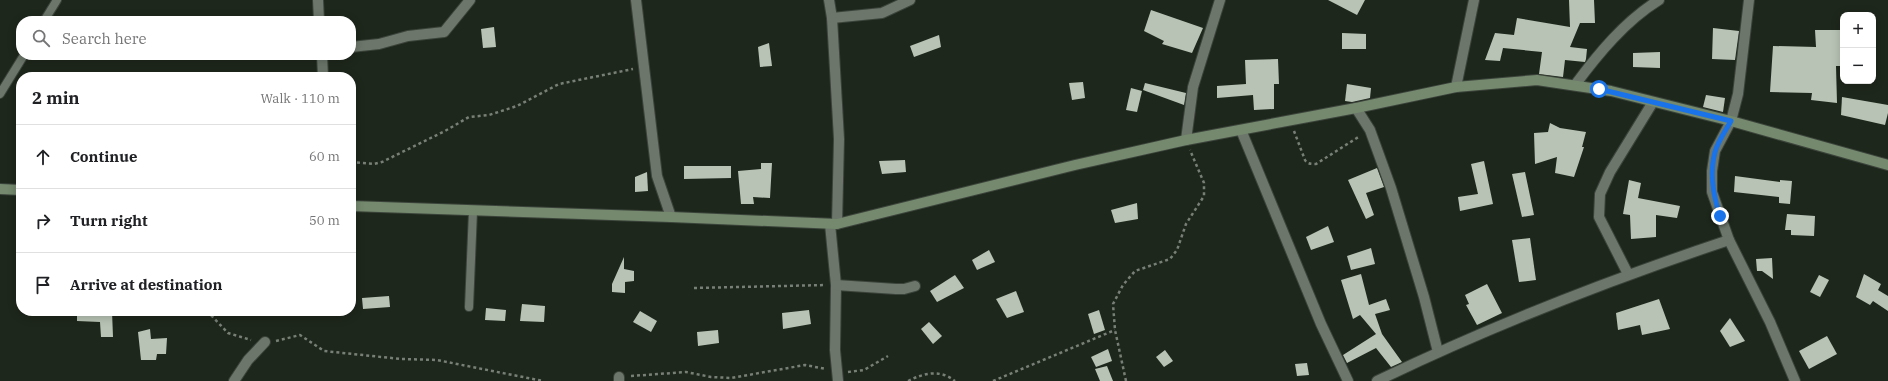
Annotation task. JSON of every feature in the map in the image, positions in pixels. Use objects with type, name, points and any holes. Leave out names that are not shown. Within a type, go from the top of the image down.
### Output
[{"type":"street","points":[[318,0],[320,16]]},
{"type":"street","points":[[356,46],[379,44],[408,36],[444,32],[470,0]]},
{"type":"street","points":[[636,0],[657,176],[671,217]]},
{"type":"street","points":[[829,0],[832,18],[839,140],[833,224],[836,285],[835,350],[837,376]]},
{"type":"street","points":[[832,18],[882,13],[910,0]]},
{"type":"street","points":[[1186,140],[1193,87],[1220,0]]},
{"type":"street","points":[[1456,87],[1474,0]]},
{"type":"street","points":[[1574,85],[1598,54],[1627,26],[1659,0]]},
{"type":"street","points":[[1749,0],[1738,94],[1731,121],[1715,150],[1712,171],[1712,192],[1729,240],[1770,322],[1795,381]]},
{"type":"street","points":[[322,60],[323,72]]},
{"type":"street","points":[[356,206],[833,224],[1075,165],[1186,140],[1356,108],[1456,87],[1538,80],[1611,91],[1731,121],[1888,165]]},
{"type":"street","points":[[1628,274],[1598,217],[1600,194],[1610,172],[1654,102]]},
{"type":"street","points":[[1356,108],[1370,130],[1391,188],[1424,297],[1438,352]]},
{"type":"street","points":[[1241,130],[1321,324],[1348,381]]},
{"type":"street","points":[[0,188],[16,190]]},
{"type":"street","points":[[1377,381],[1438,352],[1628,274],[1729,240]]},
{"type":"street","points":[[836,285],[896,289],[904,289],[915,286]]},
{"type":"street","points":[[234,381],[248,360],[265,342]]},
{"type":"lane","points":[[47,16],[57,0]]},
{"type":"lane","points":[[0,94],[21,60]]},
{"type":"lane","points":[[469,307],[473,211]]},
{"type":"path","points":[[356,162],[374,164],[382,162],[445,131],[469,117],[489,115],[517,106],[559,84],[643,67]]},
{"type":"path","points":[[1290,120],[1305,160],[1306,162],[1312,164],[1316,164],[1370,130]]},
{"type":"path","points":[[1126,381],[1115,330],[1113,304],[1123,285],[1135,271],[1170,259],[1174,254],[1186,224],[1204,196],[1204,183],[1186,140]]},
{"type":"path","points":[[694,288],[836,285]]},
{"type":"path","points":[[212,316],[228,333],[265,342],[300,335],[324,351],[401,359],[437,360],[543,381]]},
{"type":"path","points":[[993,381],[1115,330]]},
{"type":"path","points":[[619,379],[648,374],[686,372],[711,377],[739,377],[779,368],[808,365],[837,376],[864,370],[888,356]]},
{"type":"path","points":[[908,381],[930,373],[941,373],[948,375],[955,381]]},
{"type":"building","points":[[1328,0],[1365,0],[1357,15]]},
{"type":"building","points":[[1569,0],[1594,0],[1595,23],[1580,23],[1570,47],[1587,49],[1585,62],[1565,60],[1563,77],[1539,74],[1542,52],[1503,48],[1500,61],[1485,60],[1495,33],[1514,35],[1517,18],[1570,27]]},
{"type":"building","points":[[1151,10],[1203,28],[1192,53],[1162,44],[1164,41],[1144,31]]},
{"type":"building","points":[[494,27],[496,47],[483,48],[481,29]]},
{"type":"building","points":[[1713,28],[1739,31],[1735,60],[1712,59]]},
{"type":"building","points":[[1815,30],[1840,30],[1840,66],[1836,66],[1837,103],[1811,100],[1812,93],[1770,92],[1773,46],[1816,47]]},
{"type":"building","points":[[1342,33],[1366,34],[1366,49],[1342,49]]},
{"type":"building","points":[[939,35],[941,47],[914,57],[910,46]]},
{"type":"building","points":[[769,43],[772,66],[760,67],[758,47]]},
{"type":"building","points":[[1660,52],[1660,68],[1633,67],[1633,53]]},
{"type":"building","points":[[1278,59],[1279,84],[1274,84],[1274,109],[1254,110],[1253,95],[1217,98],[1217,86],[1246,84],[1245,60]]},
{"type":"building","points":[[1083,82],[1085,98],[1072,100],[1069,83]]},
{"type":"building","points":[[1145,83],[1186,93],[1184,105],[1143,90]]},
{"type":"building","points":[[1347,84],[1371,88],[1370,98],[1352,102],[1345,101]]},
{"type":"building","points":[[1131,88],[1142,91],[1137,112],[1126,110]]},
{"type":"building","points":[[1706,95],[1725,98],[1723,112],[1703,107]]},
{"type":"building","points":[[1842,97],[1888,105],[1885,125],[1841,115]]},
{"type":"building","points":[[1550,123],[1560,128],[1586,132],[1582,147],[1584,147],[1574,177],[1555,173],[1557,157],[1535,164],[1534,133],[1548,132]]},
{"type":"building","points":[[905,160],[906,172],[882,174],[879,161]]},
{"type":"building","points":[[1484,161],[1493,204],[1460,211],[1458,197],[1478,194],[1471,164]]},
{"type":"building","points":[[761,163],[772,163],[770,198],[753,197],[754,204],[741,204],[738,171],[761,169]]},
{"type":"building","points":[[684,166],[731,166],[731,178],[684,179]]},
{"type":"building","points":[[1377,168],[1384,187],[1366,193],[1374,215],[1366,219],[1348,180]]},
{"type":"building","points":[[647,172],[648,191],[635,192],[635,177]]},
{"type":"building","points":[[1525,172],[1534,215],[1522,217],[1512,174]]},
{"type":"building","points":[[1735,176],[1780,182],[1780,180],[1792,181],[1790,204],[1779,203],[1779,197],[1734,192]]},
{"type":"building","points":[[1629,180],[1641,183],[1638,198],[1680,206],[1677,218],[1656,215],[1656,237],[1631,239],[1630,215],[1623,214]]},
{"type":"building","points":[[1137,203],[1138,219],[1115,223],[1111,210]]},
{"type":"building","points":[[1787,214],[1815,216],[1814,236],[1791,235],[1791,230],[1785,230]]},
{"type":"building","points":[[1328,226],[1334,242],[1311,250],[1306,237]]},
{"type":"building","points":[[1530,238],[1536,280],[1519,282],[1512,240]]},
{"type":"building","points":[[1371,248],[1375,264],[1351,270],[1347,256]]},
{"type":"building","points":[[989,250],[995,262],[977,270],[972,260]]},
{"type":"building","points":[[624,257],[624,269],[634,271],[634,281],[625,282],[625,293],[612,292],[612,284]]},
{"type":"building","points":[[1772,258],[1773,279],[1762,271],[1757,271],[1756,259]]},
{"type":"building","points":[[1361,274],[1369,305],[1386,299],[1390,310],[1375,314],[1382,334],[1402,362],[1391,367],[1376,348],[1347,363],[1343,355],[1376,334],[1360,315],[1353,319],[1341,280]]},
{"type":"building","points":[[1864,274],[1881,284],[1878,290],[1888,296],[1888,311],[1873,301],[1870,305],[1856,297]]},
{"type":"building","points":[[955,275],[964,288],[937,302],[930,291]]},
{"type":"building","points":[[1819,275],[1829,280],[1820,297],[1810,292]]},
{"type":"building","points":[[1487,284],[1502,313],[1477,325],[1466,305],[1469,304],[1465,295]]},
{"type":"building","points":[[1016,291],[1024,312],[1007,318],[996,299]]},
{"type":"building","points":[[389,296],[390,307],[363,309],[362,298]]},
{"type":"building","points":[[1659,299],[1670,329],[1642,335],[1640,325],[1618,330],[1616,313]]},
{"type":"building","points":[[522,304],[545,306],[544,322],[520,321]]},
{"type":"building","points":[[486,308],[506,310],[505,321],[485,320]]},
{"type":"building","points":[[809,310],[811,324],[783,329],[782,313]]},
{"type":"building","points":[[1099,310],[1105,330],[1094,334],[1088,314]]},
{"type":"building","points":[[640,311],[657,321],[651,332],[633,322]]},
{"type":"building","points":[[77,316],[112,316],[113,337],[101,337],[100,322],[77,321]]},
{"type":"building","points":[[1730,318],[1745,341],[1730,347],[1720,331]]},
{"type":"building","points":[[929,322],[942,336],[933,344],[921,329]]},
{"type":"building","points":[[150,329],[151,339],[167,338],[166,354],[157,354],[156,360],[141,360],[138,332]]},
{"type":"building","points":[[718,330],[719,343],[698,346],[697,332]]},
{"type":"building","points":[[1827,336],[1837,354],[1809,369],[1799,351]]},
{"type":"building","points":[[1108,349],[1112,361],[1096,367],[1091,357]]},
{"type":"building","points":[[1165,350],[1173,361],[1164,367],[1156,357]]},
{"type":"building","points":[[1307,363],[1309,375],[1297,376],[1295,364]]},
{"type":"building","points":[[1107,366],[1113,381],[1100,381],[1095,369]]},
{"type":"route","points":[[1599,89],[1731,121],[1715,150],[1712,171],[1712,192],[1720,216]]}]
